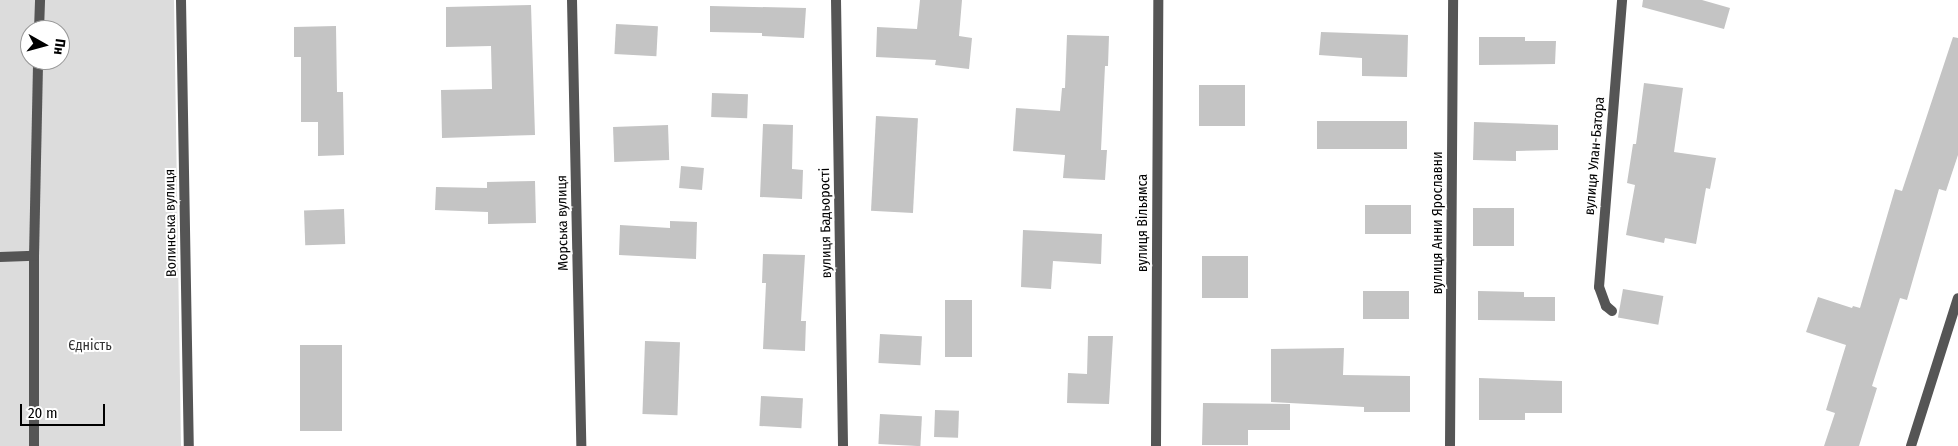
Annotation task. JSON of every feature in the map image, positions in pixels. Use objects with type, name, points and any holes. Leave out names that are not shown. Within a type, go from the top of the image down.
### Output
[{"type":"street","points":[[39,20],[40,0]]},
{"type":"street","name":"Волинська вулиця","points":[[181,0],[189,446]]},
{"type":"street","name":"Морська вулиця","points":[[572,0],[581,446]]},
{"type":"street","name":"вулиця Бадьорості","points":[[836,0],[843,446]]},
{"type":"street","name":"вулиця Вільямса","points":[[1156,446],[1158,0]]},
{"type":"street","name":"вулиця Анни Ярославни","points":[[1450,446],[1453,0]]},
{"type":"street","name":"вулиця Улан-Батора","points":[[1612,311],[1606,306],[1599,287],[1622,0]]},
{"type":"street","points":[[34,446],[34,256],[38,70]]},
{"type":"street","points":[[0,257],[34,256]]},
{"type":"street","points":[[1911,446],[1958,298]]},
{"type":"green space","name":"Єдність","points":[[0,0],[174,0],[181,446],[0,446]]},
{"type":"building","points":[[920,0],[962,0],[959,36],[972,38],[969,69],[935,65],[936,60],[876,57],[877,27],[917,29]]},
{"type":"building","points":[[1643,0],[1702,0],[1730,8],[1724,29],[1642,7]]},
{"type":"building","points":[[531,5],[535,135],[442,138],[441,90],[492,89],[491,46],[446,47],[446,7]]},
{"type":"building","points":[[710,6],[806,8],[804,38],[762,36],[762,33],[710,32]]},
{"type":"building","points":[[616,24],[658,26],[656,56],[614,54]]},
{"type":"building","points":[[336,26],[337,92],[343,92],[344,155],[318,156],[318,122],[301,122],[301,57],[294,57],[294,27]]},
{"type":"building","points":[[1321,32],[1408,35],[1407,77],[1362,76],[1362,58],[1319,55]]},
{"type":"building","points":[[1067,35],[1109,36],[1108,66],[1105,66],[1101,150],[1107,150],[1105,180],[1063,178],[1065,155],[1013,151],[1016,108],[1060,111],[1062,88],[1065,88]]},
{"type":"building","points":[[1479,37],[1525,37],[1525,41],[1556,41],[1555,64],[1479,65]]},
{"type":"building","points":[[1953,37],[1958,38],[1958,155],[1946,191],[1939,189],[1907,300],[1900,298],[1872,386],[1877,388],[1859,446],[1824,446],[1835,413],[1826,410],[1846,345],[1806,332],[1818,297],[1852,308],[1853,306],[1860,308],[1895,189],[1902,191]]},
{"type":"building","points":[[1644,83],[1683,88],[1674,152],[1716,158],[1710,189],[1706,188],[1696,244],[1665,238],[1664,243],[1626,235],[1635,185],[1627,183],[1633,144],[1636,144]]},
{"type":"building","points":[[1199,85],[1245,85],[1245,126],[1199,126]]},
{"type":"building","points":[[712,93],[748,94],[747,118],[711,117]]},
{"type":"building","points":[[876,116],[918,118],[913,213],[871,211]]},
{"type":"building","points":[[1317,121],[1407,121],[1407,149],[1317,149]]},
{"type":"building","points":[[1474,122],[1558,125],[1558,150],[1516,151],[1516,161],[1473,160]]},
{"type":"building","points":[[763,124],[793,125],[792,169],[803,170],[802,199],[760,197]]},
{"type":"building","points":[[668,125],[669,160],[614,162],[613,127]]},
{"type":"building","points":[[681,166],[704,168],[702,190],[679,188]]},
{"type":"building","points":[[535,181],[536,223],[488,224],[488,212],[435,210],[436,187],[487,188],[487,182]]},
{"type":"building","points":[[1365,205],[1411,205],[1411,234],[1365,234]]},
{"type":"building","points":[[1473,208],[1514,208],[1514,246],[1473,246]]},
{"type":"building","points":[[344,209],[345,244],[305,245],[304,210]]},
{"type":"building","points":[[670,221],[697,222],[696,259],[619,255],[620,225],[670,228]]},
{"type":"building","points":[[1023,230],[1102,234],[1101,264],[1053,261],[1051,289],[1021,287]]},
{"type":"building","points":[[763,254],[805,255],[801,321],[806,321],[805,351],[763,349],[766,283],[762,283]]},
{"type":"building","points":[[1202,256],[1248,256],[1248,298],[1202,298]]},
{"type":"building","points":[[1623,289],[1663,296],[1658,325],[1618,318]]},
{"type":"building","points":[[1363,291],[1409,291],[1409,319],[1363,319]]},
{"type":"building","points":[[1478,291],[1524,292],[1524,297],[1555,297],[1555,321],[1478,320]]},
{"type":"building","points":[[945,300],[972,300],[972,357],[945,357]]},
{"type":"building","points":[[880,334],[922,336],[920,365],[878,363]]},
{"type":"building","points":[[1088,336],[1113,336],[1109,404],[1067,403],[1068,373],[1087,374]]},
{"type":"building","points":[[645,341],[680,342],[677,415],[642,414]]},
{"type":"building","points":[[300,345],[342,345],[342,431],[300,431]]},
{"type":"building","points":[[1344,348],[1343,375],[1410,376],[1410,412],[1364,412],[1364,407],[1271,402],[1271,349]]},
{"type":"building","points":[[1479,378],[1562,381],[1562,413],[1525,413],[1525,420],[1479,420]]},
{"type":"building","points":[[761,396],[803,398],[801,428],[759,426]]},
{"type":"building","points":[[1203,403],[1290,404],[1290,430],[1248,430],[1248,445],[1202,445]]},
{"type":"building","points":[[935,410],[959,411],[958,438],[934,437]]},
{"type":"building","points":[[880,414],[922,416],[920,446],[878,444]]}]
